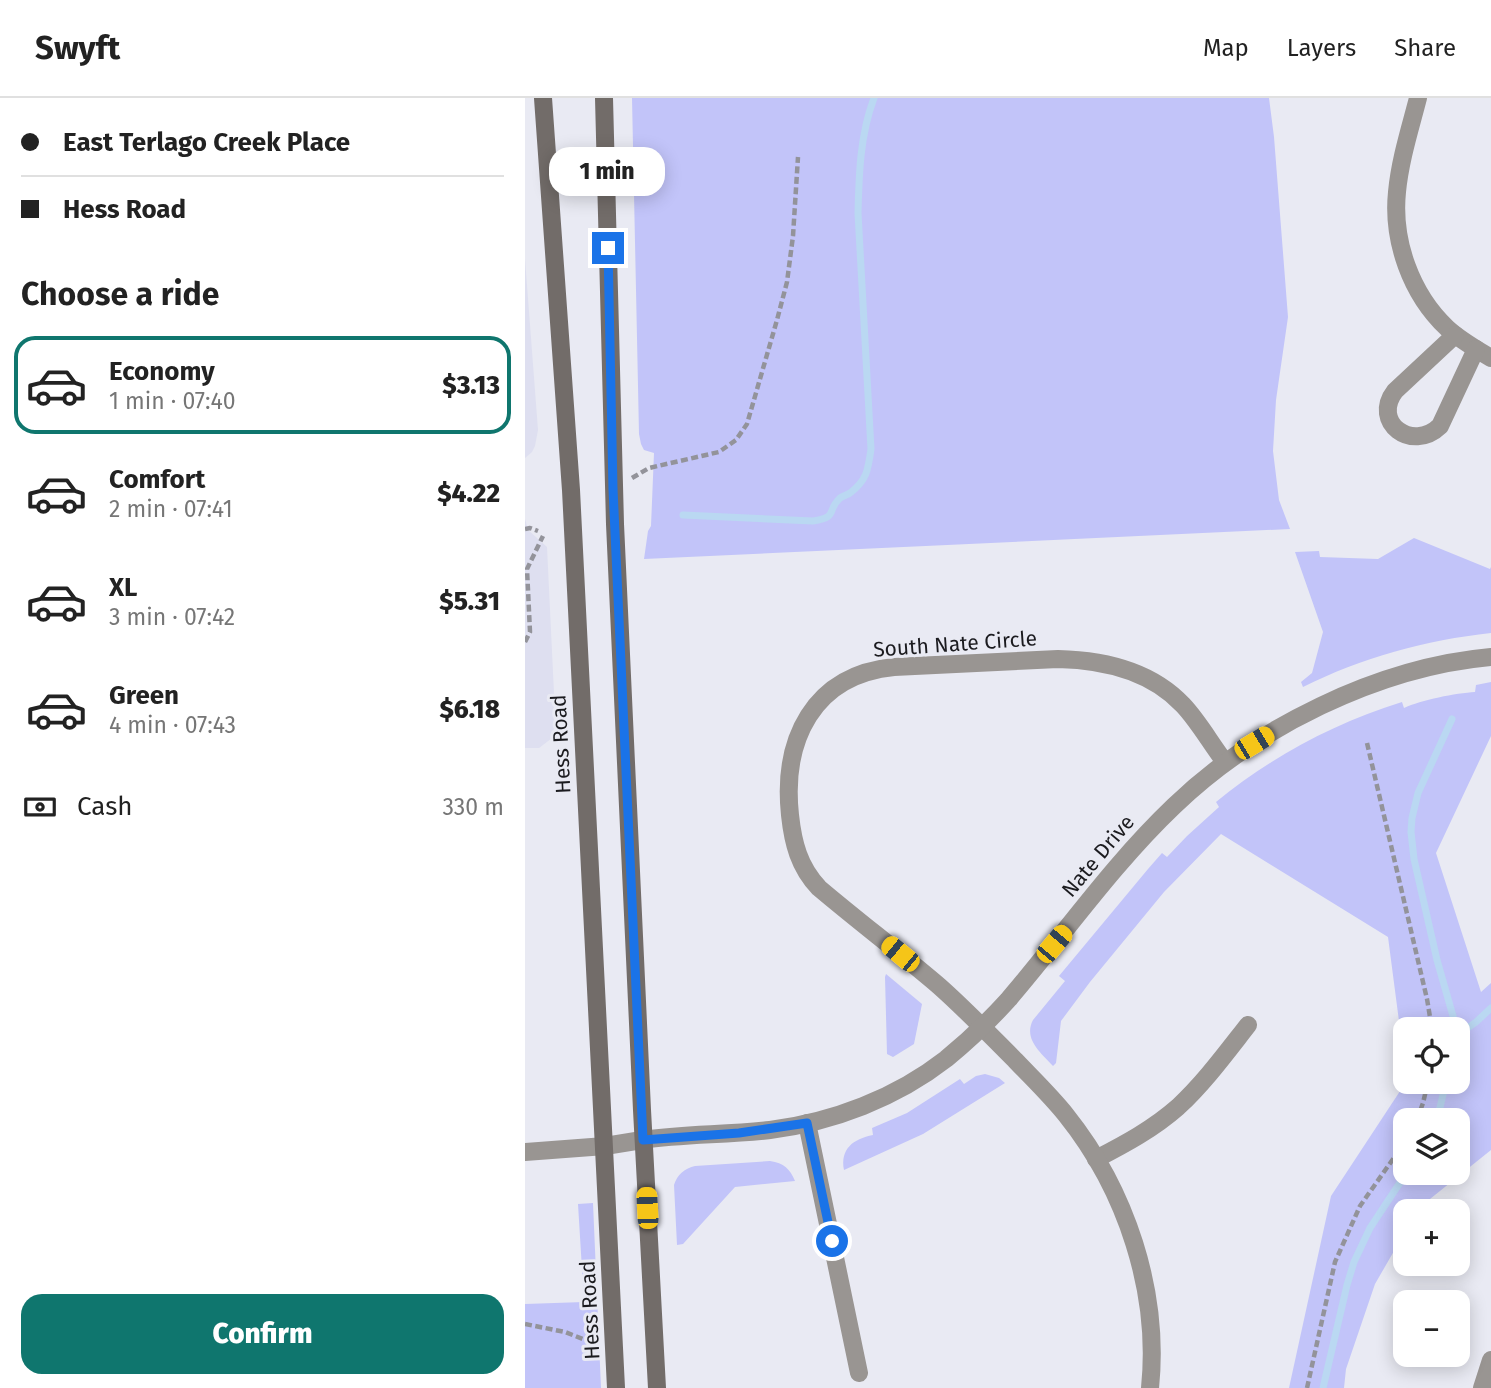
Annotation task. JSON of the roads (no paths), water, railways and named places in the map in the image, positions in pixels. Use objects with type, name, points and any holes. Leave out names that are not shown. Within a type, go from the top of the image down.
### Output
[{"type":"main road","name":"Hess Road","points":[[543,98],[571,490],[616,1388]]},
{"type":"main road","points":[[604,98],[613,489],[657,1388]]},
{"type":"street","points":[[1417,98],[1398,184],[1398,234],[1418,291],[1432,312],[1455,335],[1483,354],[1440,426],[1431,435],[1407,436],[1395,428],[1389,416],[1391,398],[1395,391],[1455,335]]},
{"type":"street","name":"Nate Drive","points":[[525,1152],[739,1133],[807,1123],[847,1112],[895,1091],[946,1059],[982,1027],[1008,1000],[1153,827],[1225,762],[1290,722],[1353,692],[1421,670],[1491,657]]},
{"type":"street","name":"South Nate Circle","points":[[1150,1388],[1150,1329],[1139,1258],[1120,1205],[1096,1159],[1053,1100],[982,1027],[938,985],[819,888],[803,868],[791,828],[789,772],[798,733],[807,717],[829,694],[863,673],[880,669],[1058,659],[1108,664],[1132,672],[1168,693],[1187,711],[1225,762]]},
{"type":"street","points":[[1096,1159],[1132,1141],[1175,1110],[1248,1025]]},
{"type":"street","points":[[807,1123],[859,1373]]},
{"type":"street","points":[[1482,1388],[1491,1360]]},
{"type":"waterway","points":[[683,515],[813,521],[826,518],[840,498],[856,488],[866,474],[871,449],[858,213],[863,140],[874,98]]},
{"type":"waterway","points":[[1452,719],[1418,793],[1411,832],[1414,859],[1437,960],[1453,1017]]},
{"type":"waterway","points":[[1470,1026],[1491,1008]]},
{"type":"waterway","points":[[1440,1108],[1443,1094]]},
{"type":"waterway","points":[[1323,1388],[1354,1262],[1370,1228],[1398,1185]]}]
